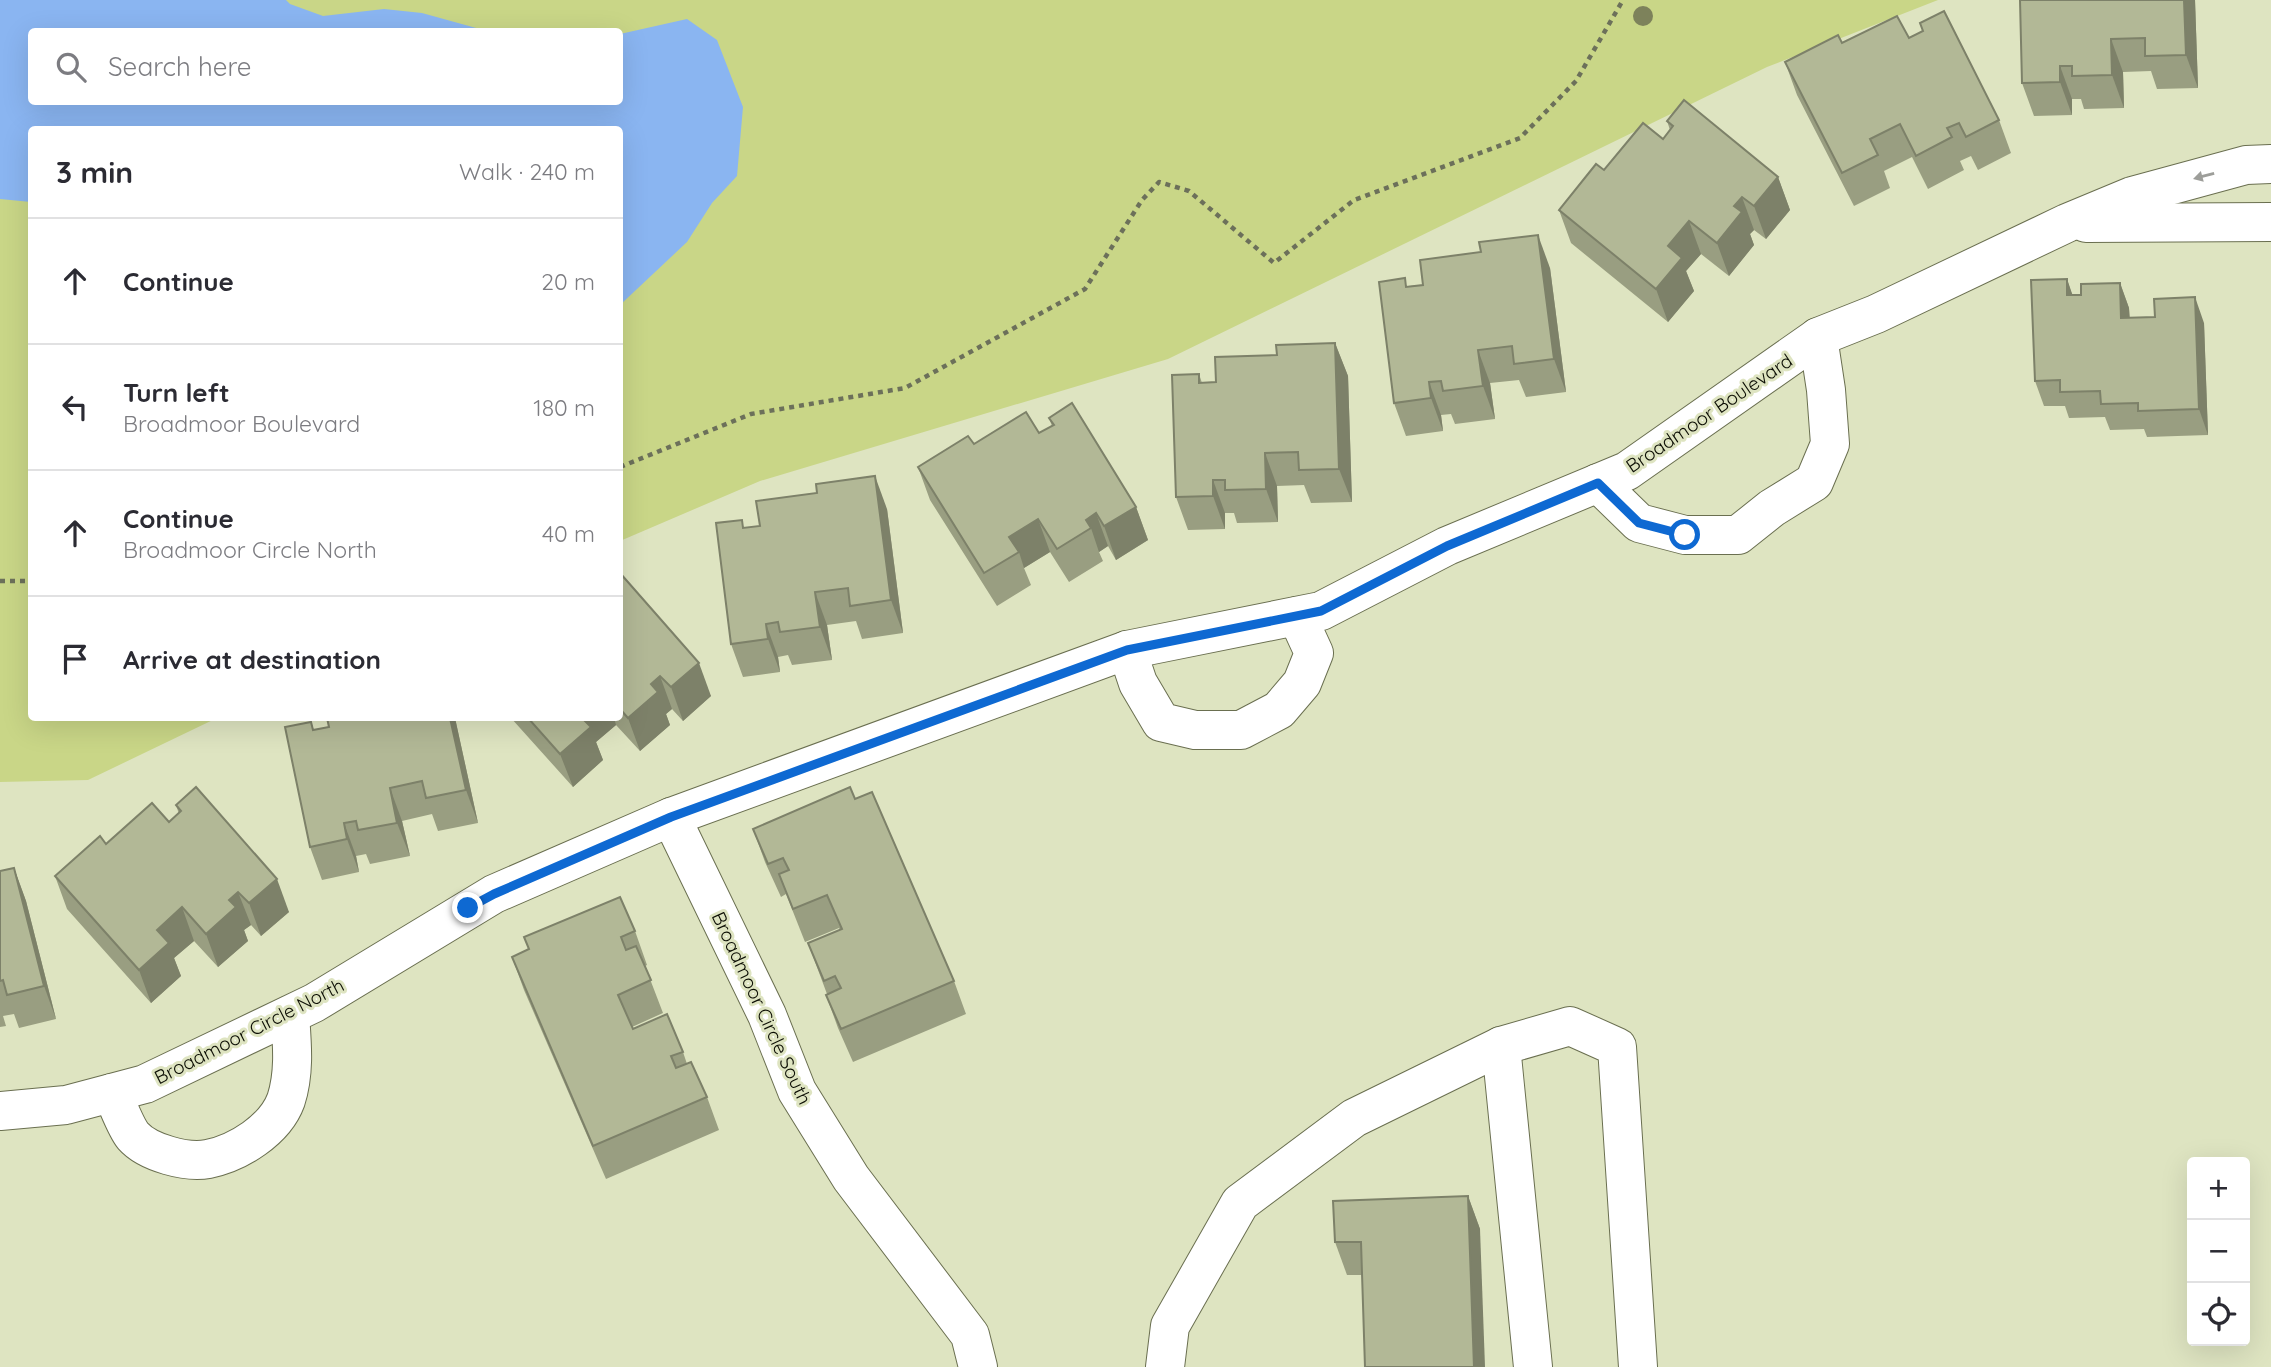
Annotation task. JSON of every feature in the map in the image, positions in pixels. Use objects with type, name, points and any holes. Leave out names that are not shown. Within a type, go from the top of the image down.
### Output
[{"type":"street","name":"Broadmoor Boulevard","points":[[671,817],[1127,650],[1321,611],[1447,546],[1627,471],[1818,337],[1876,314],[2067,223],[2132,196],[2246,165],[2271,164]]},
{"type":"street","name":"Broadmoor Boulevard","points":[[2067,223],[2271,222]]},
{"type":"street","points":[[1598,483],[1639,523],[1685,535],[1738,535],[1772,508],[1814,482],[1830,444],[1818,337]]},
{"type":"street","points":[[1127,650],[1138,683],[1161,722],[1195,730],[1241,730],[1279,710],[1302,683],[1314,653],[1297,616]]},
{"type":"street","name":"Broadmoor Circle North","points":[[0,1111],[66,1105],[145,1083],[314,1003],[494,894],[671,817]]},
{"type":"street","name":"Broadmoor Circle South","points":[[671,817],[767,1015],[797,1091],[851,1178],[970,1335],[978,1367]]},
{"type":"street","points":[[112,1093],[133,1136],[164,1155],[183,1159],[207,1159],[230,1150],[257,1138],[274,1121],[285,1101],[293,1055],[290,1015]]},
{"type":"street","points":[[1165,1367],[1170,1326],[1240,1203],[1354,1118],[1501,1046],[1570,1026],[1616,1047],[1638,1367]]},
{"type":"street","points":[[1501,1046],[1533,1367]]},
{"type":"path","points":[[623,466],[751,414],[905,388],[1085,289],[1142,200],[1159,182],[1188,191],[1274,263],[1354,200],[1520,138],[1576,81],[1623,0]]},
{"type":"path","points":[[0,580],[28,580]]},
{"type":"green space","points":[[0,0],[1938,0],[1767,67],[1168,359],[760,481],[623,540],[623,126],[28,126],[28,721],[211,721],[88,780],[0,782]]},
{"type":"water","points":[[0,0],[286,0],[323,16],[384,9],[422,13],[476,28],[28,28],[28,105],[623,105],[623,33],[687,19],[717,40],[743,107],[737,176],[712,203],[687,242],[623,302],[623,126],[28,126],[28,202],[0,199]]},
{"type":"building","points":[[2020,0],[2184,0],[2186,55],[2145,56],[2145,38],[2111,39],[2112,75],[2072,76],[2072,66],[2060,66],[2060,82],[2022,83]]},
{"type":"building","points":[[1944,11],[1999,120],[1966,137],[1959,123],[1947,128],[1952,137],[1916,156],[1900,124],[1870,139],[1878,155],[1842,173],[1785,62],[1838,35],[1842,43],[1897,16],[1909,38],[1923,31],[1920,23]]},
{"type":"building","points":[[1684,100],[1778,177],[1754,206],[1742,197],[1734,206],[1742,212],[1717,243],[1689,221],[1668,246],[1682,258],[1656,289],[1559,210],[1596,164],[1604,170],[1643,123],[1663,139],[1673,126],[1667,121]]},
{"type":"building","points":[[1538,235],[1554,359],[1514,364],[1512,346],[1478,350],[1483,386],[1443,391],[1441,381],[1429,382],[1431,398],[1394,403],[1379,282],[1405,278],[1406,287],[1423,285],[1420,260],[1481,252],[1479,242]]},
{"type":"building","points":[[2067,279],[2067,295],[2081,295],[2081,284],[2120,283],[2121,318],[2155,317],[2154,299],[2195,297],[2199,409],[2138,411],[2138,403],[2101,404],[2100,391],[2060,392],[2060,380],[2035,381],[2031,280]]},
{"type":"building","points":[[1335,343],[1339,469],[1299,470],[1298,452],[1265,453],[1266,489],[1225,490],[1225,480],[1213,480],[1213,496],[1176,497],[1172,375],[1199,374],[1199,383],[1216,382],[1215,357],[1277,355],[1276,345]]},
{"type":"building","points":[[1072,403],[1136,507],[1104,526],[1096,513],[1086,520],[1091,528],[1057,549],[1038,519],[1009,537],[1019,552],[984,573],[918,467],[968,436],[974,444],[1026,412],[1039,433],[1054,425],[1049,418]]},
{"type":"building","points":[[875,476],[891,600],[850,606],[848,588],[815,592],[820,627],[780,632],[778,622],[766,624],[768,639],[731,644],[716,523],[742,520],[743,528],[760,526],[756,501],[817,493],[816,484]]},
{"type":"building","points":[[623,576],[699,663],[671,687],[660,676],[651,684],[658,692],[628,718],[623,712]]},
{"type":"building","points":[[328,721],[451,721],[466,790],[426,798],[422,781],[390,788],[397,823],[358,830],[356,821],[344,823],[347,839],[310,847],[285,727],[311,722],[313,730],[329,727]]},
{"type":"building","points":[[531,721],[585,721],[591,727],[560,754]]},
{"type":"building","points":[[196,787],[277,879],[249,903],[238,892],[229,900],[236,907],[206,934],[182,907],[157,930],[169,943],[139,970],[55,876],[100,836],[106,844],[152,803],[169,822],[181,811],[176,805]]},
{"type":"building","points":[[850,787],[855,799],[872,792],[954,981],[841,1029],[826,995],[841,988],[835,976],[824,981],[808,943],[842,929],[827,895],[793,909],[779,874],[789,870],[783,858],[768,864],[753,829]]},
{"type":"building","points":[[14,868],[44,986],[7,995],[3,980],[0,981],[0,871]]},
{"type":"building","points":[[620,897],[635,931],[621,937],[626,950],[636,946],[651,980],[618,995],[633,1029],[667,1014],[683,1052],[671,1056],[676,1068],[691,1062],[707,1097],[593,1146],[512,957],[529,949],[524,937]]},
{"type":"building","points":[[1468,1196],[1474,1367],[1365,1367],[1361,1242],[1335,1242],[1333,1201]]},
{"type":"route","points":[[468,908],[494,894],[671,817],[1127,650],[1321,611],[1447,546],[1598,483],[1639,523],[1685,535]]}]
